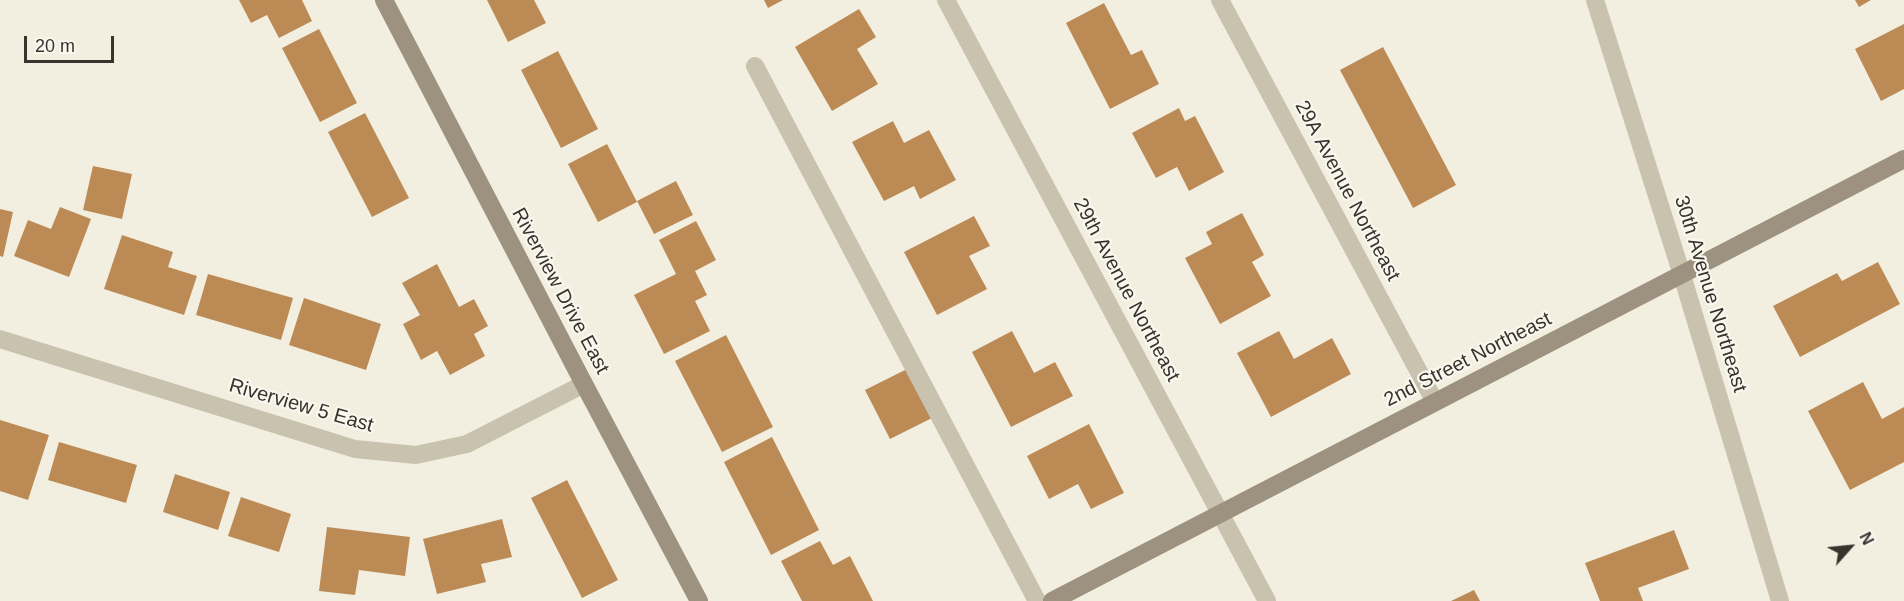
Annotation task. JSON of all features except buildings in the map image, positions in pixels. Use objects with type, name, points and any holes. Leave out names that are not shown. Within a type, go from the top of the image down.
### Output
[{"type":"street","name":"Riverview Drive East","points":[[384,0],[699,601]]},
{"type":"street","name":"29th Avenue Northeast","points":[[946,0],[1267,601]]},
{"type":"street","name":"29A Avenue Northeast","points":[[1220,0],[1435,402]]},
{"type":"street","name":"30th Avenue Northeast","points":[[1595,0],[1682,275],[1780,601]]},
{"type":"street","points":[[755,66],[1037,601]]},
{"type":"street","name":"2nd Street Northeast","points":[[1052,601],[1904,159]]},
{"type":"street","name":"Riverview 5 East","points":[[0,339],[355,449],[416,454],[467,444],[584,384]]}]
